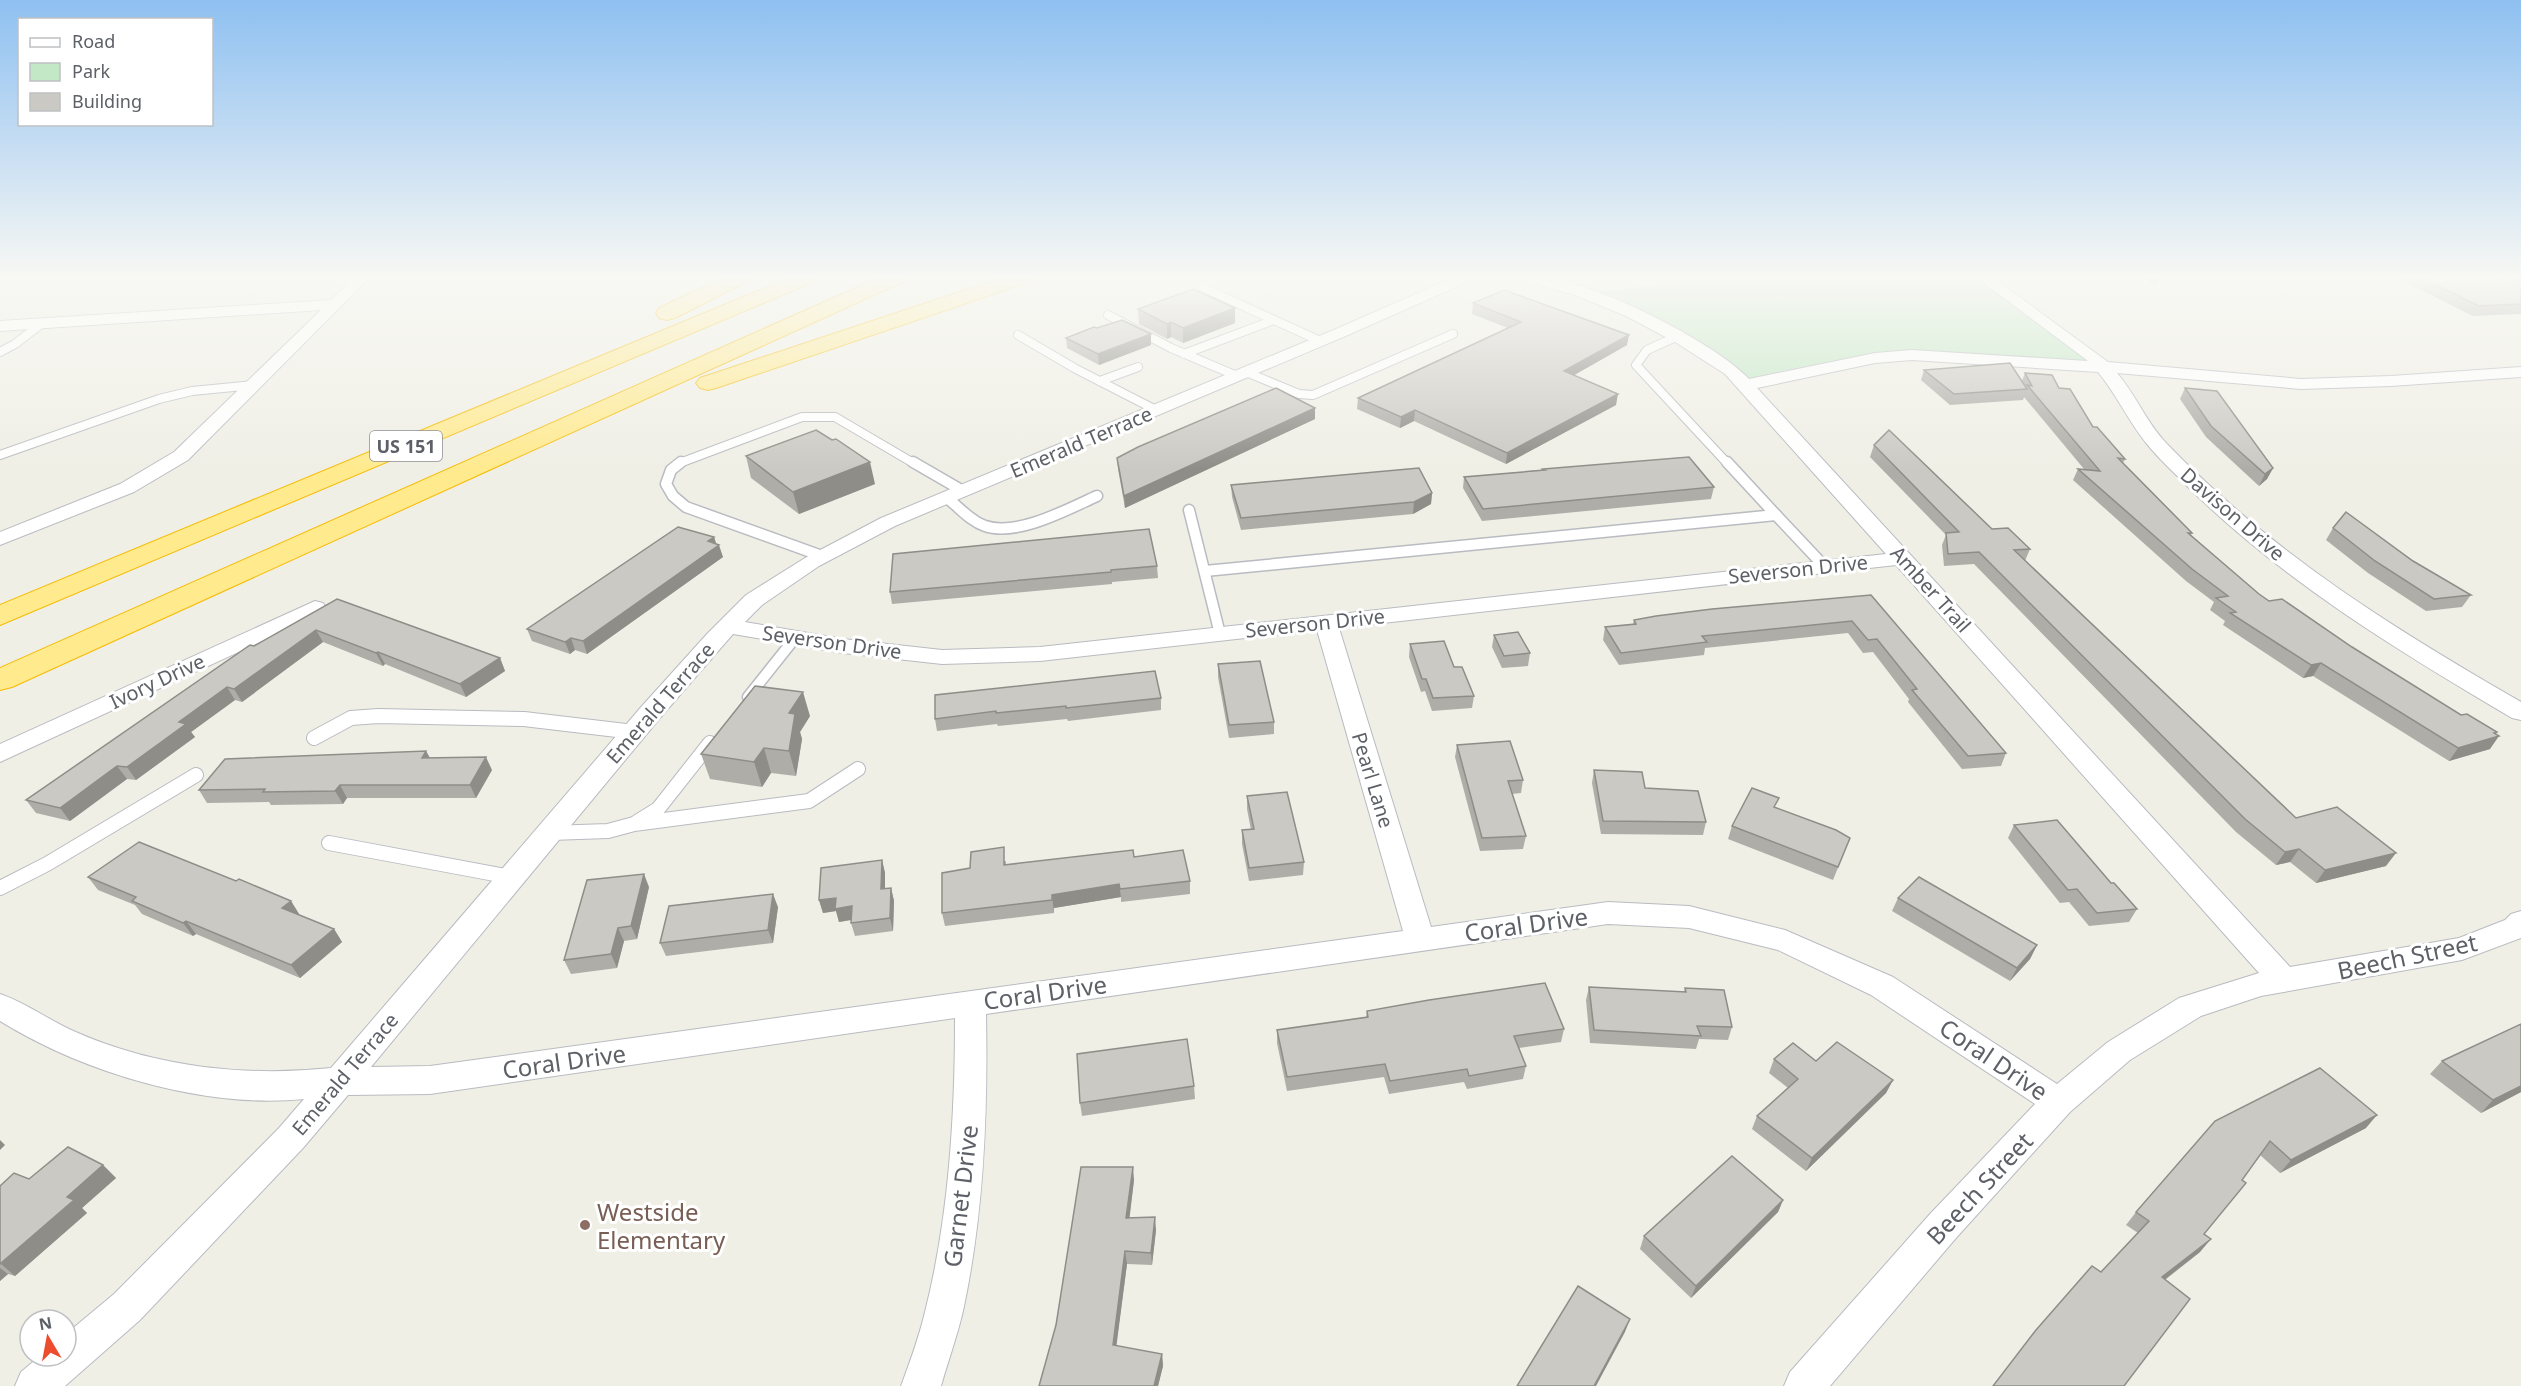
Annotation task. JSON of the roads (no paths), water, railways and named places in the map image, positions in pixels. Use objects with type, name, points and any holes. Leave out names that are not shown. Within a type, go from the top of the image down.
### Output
[{"type":"highway","points":[[0,611],[542,372],[608,341]]},
{"type":"highway","name":"US 151","points":[[0,616],[657,341]]},
{"type":"highway","name":"US 151","points":[[0,680],[757,341]]},
{"type":"highway","points":[[248,570],[619,416],[738,372],[833,341]]},
{"type":"street","points":[[0,539],[128,488],[161,470],[181,456],[298,341]]},
{"type":"street","name":"Emerald Terrace","points":[[35,1386],[127,1307],[291,1138],[634,732],[754,600],[822,556],[888,522],[1320,341]]},
{"type":"street","name":"Amber Trail","points":[[1688,341],[1731,370],[1745,385],[2284,980]]},
{"type":"street","name":"Davison Drive","points":[[2072,341],[2102,367],[2117,384],[2158,446],[2221,508],[2329,594],[2423,655],[2521,712]]},
{"type":"street","points":[[1745,385],[1875,358],[1912,355],[2102,367],[2301,384],[2391,381],[2521,372]]},
{"type":"street","name":"Severson Drive","points":[[728,626],[843,646],[942,657],[1040,654],[1904,558]]},
{"type":"street","name":"Ivory Drive","points":[[0,754],[315,608]]},
{"type":"street","name":"Pearl Lane","points":[[1326,622],[1420,938]]},
{"type":"street","name":"Coral Drive","points":[[0,1006],[27,1024],[87,1053],[179,1078],[285,1086],[338,1081],[430,1080],[1608,913],[1689,917],[1785,941],[1882,986],[2058,1102]]},
{"type":"street","name":"Beech Street","points":[[1804,1386],[1943,1226],[2058,1102],[2120,1051],[2190,1007],[2261,984],[2462,949],[2515,928],[2521,922]]},
{"type":"street","name":"Garnet Drive","points":[[921,1386],[947,1301],[963,1205],[971,1100],[970,1002]]},
{"type":"lane","points":[[0,352],[19,341]]},
{"type":"lane","points":[[1028,341],[1155,410]]},
{"type":"lane","points":[[1158,341],[1184,354],[1299,394],[1313,394],[1437,341]]},
{"type":"lane","points":[[1184,354],[1219,341]]},
{"type":"lane","points":[[1668,341],[1647,350],[1636,365],[1825,567]]},
{"type":"lane","points":[[1100,381],[1138,367]]},
{"type":"lane","points":[[0,455],[159,399],[192,391],[254,385]]},
{"type":"lane","points":[[822,556],[693,512],[677,503],[668,490],[666,476],[669,469],[678,463],[801,417],[835,417],[955,494],[985,526],[1010,528],[1033,522],[1097,496]]},
{"type":"lane","points":[[1189,510],[1220,634]]},
{"type":"lane","points":[[1205,572],[1776,515]]},
{"type":"lane","points":[[741,705],[795,638]]},
{"type":"lane","points":[[314,738],[351,718],[378,716],[524,719],[634,732]]},
{"type":"lane","points":[[633,824],[658,809],[720,731]]},
{"type":"lane","points":[[548,833],[608,831],[633,824],[809,801],[858,770]]},
{"type":"lane","points":[[0,888],[47,864],[196,775]]},
{"type":"lane","points":[[329,843],[511,877]]},
{"type":"place","name":"Westside Elementary","points":[[585,1225]]}]
